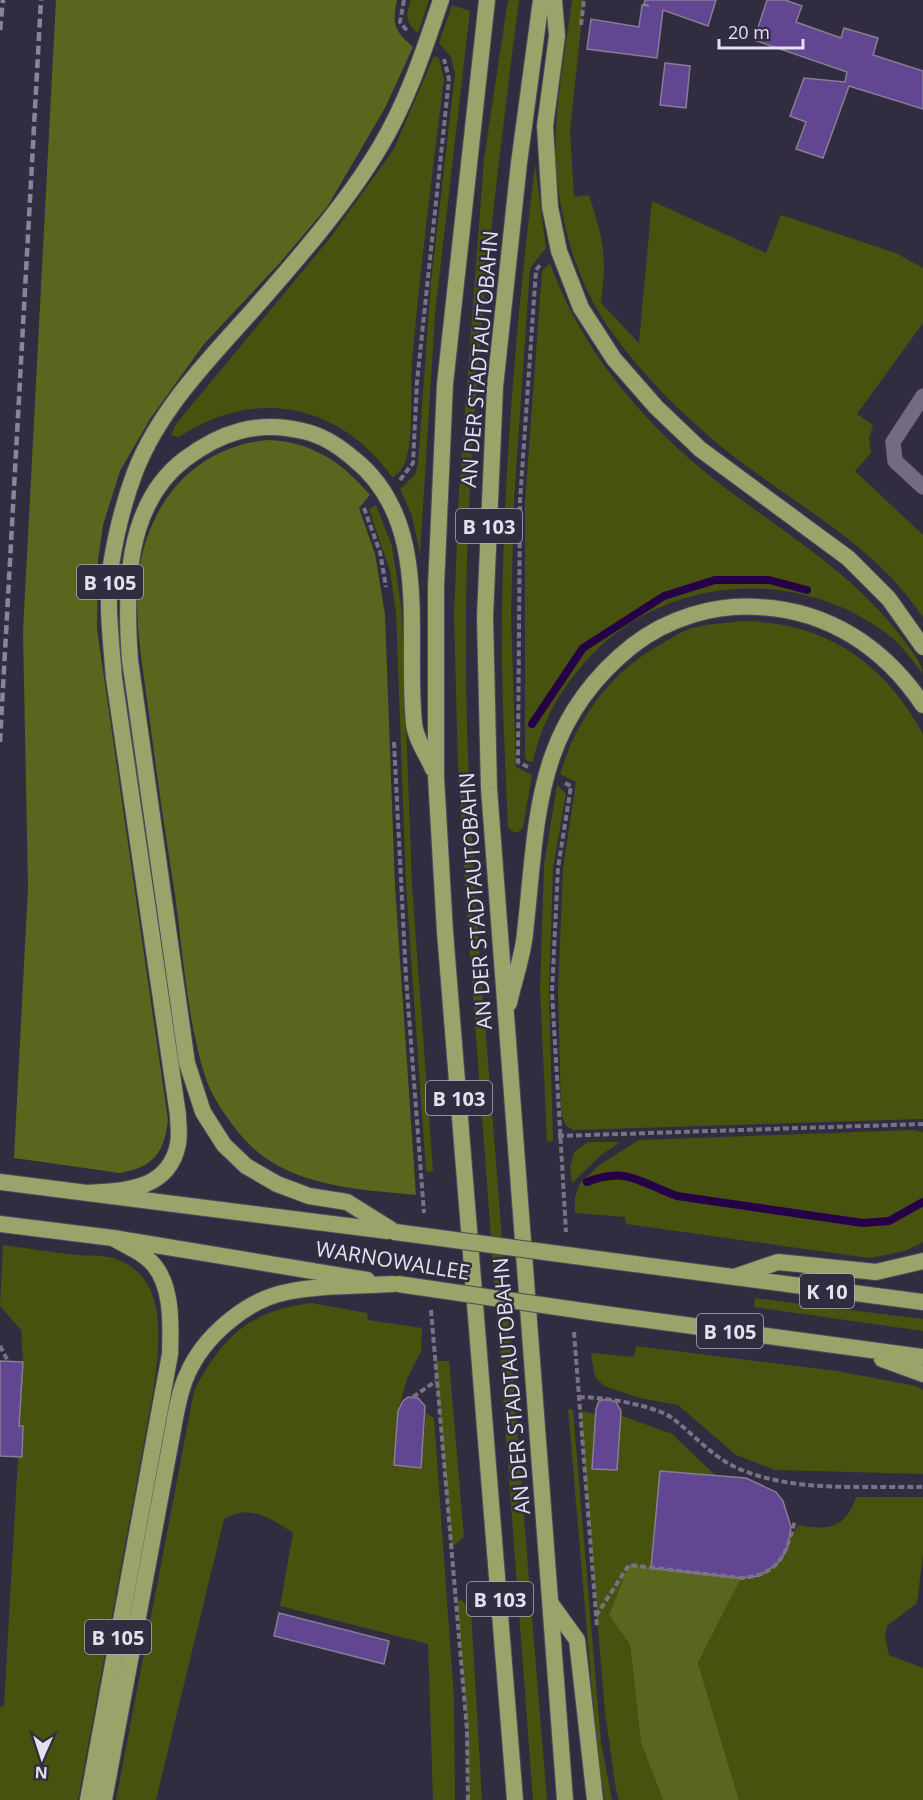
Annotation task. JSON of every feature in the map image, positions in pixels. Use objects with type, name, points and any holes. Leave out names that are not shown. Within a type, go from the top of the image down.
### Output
[{"type":"highway","name":"B 105","points":[[87,1193],[129,1191],[144,1186],[163,1173],[178,1143],[178,1115],[114,678],[109,616],[111,566],[120,522],[136,471],[164,418],[213,354],[292,265],[380,148],[409,93],[441,0]]},
{"type":"highway","name":"AN DER STADTAUTOBAHN","points":[[487,0],[445,384],[436,586],[436,777],[446,944],[515,1800]]},
{"type":"highway","name":"AN DER STADTAUTOBAHN","points":[[541,0],[519,163],[495,387],[485,617],[489,788],[565,1800]]},
{"type":"highway","points":[[554,0],[557,36],[545,126],[550,207],[559,251],[581,308],[614,359],[656,407],[700,449],[848,558],[889,599],[923,647]]},
{"type":"highway","points":[[395,1232],[347,1202],[309,1196],[276,1184],[246,1166],[224,1145],[203,1112],[187,1064],[130,660],[127,614],[130,564],[140,523],[156,491],[175,466],[221,436],[244,428],[270,426],[314,433],[340,447],[365,467],[383,492],[400,527],[409,562],[413,620],[414,726],[436,777]]},
{"type":"highway","name":"B 103","points":[[505,1019],[525,935],[528,886],[545,774],[558,737],[579,699],[610,664],[645,636],[685,616],[732,605],[785,608],[832,623],[872,646],[908,682],[923,705]]},
{"type":"highway","name":"WARNOWALLEE","points":[[0,1182],[923,1302]]},
{"type":"highway","name":"WARNOWALLEE","points":[[0,1224],[113,1239],[395,1284],[923,1357]]},
{"type":"highway","name":"B 105","points":[[88,1800],[170,1353],[171,1322],[162,1278],[150,1260],[113,1239]]},
{"type":"highway","points":[[731,1278],[778,1262],[876,1272],[923,1261]]},
{"type":"highway","points":[[104,1800],[174,1424],[187,1374],[206,1344],[227,1323],[253,1306],[286,1292],[395,1284]]},
{"type":"highway","name":"B 105","points":[[855,1349],[923,1374]]},
{"type":"highway","points":[[551,1603],[577,1640],[595,1800]]},
{"type":"highway","points":[[510,1800],[513,1779]]},
{"type":"lane","points":[[923,396],[893,442],[895,461],[923,487]]},
{"type":"path","points":[[580,30],[584,0]]},
{"type":"path","points":[[559,251],[546,257],[536,270],[520,501],[518,762],[571,786],[558,868],[552,992],[558,1136],[566,1240]]},
{"type":"path","points":[[558,1136],[923,1124]]},
{"type":"path","points":[[573,1331],[597,1638]]},
{"type":"path","points":[[0,1346],[8,1362]]},
{"type":"path","points":[[413,1397],[436,1381]]},
{"type":"path","points":[[579,1397],[609,1398],[669,1416],[732,1466],[760,1477],[796,1484],[923,1487]]},
{"type":"path","points":[[596,1616],[629,1565],[741,1578],[759,1576],[776,1565],[787,1550],[795,1520]]},
{"type":"green space","points":[[56,0],[397,0],[396,26],[413,47],[385,108],[327,207],[278,265],[204,344],[150,419],[120,471],[103,525],[98,560],[97,629],[168,1120],[164,1141],[155,1157],[141,1167],[120,1173],[14,1158],[28,887],[23,631]]},
{"type":"green space","points":[[411,0],[429,0],[418,33],[408,19]]},
{"type":"green space","points":[[508,0],[519,0],[491,230],[471,460],[466,681],[479,949],[547,1800],[533,1800],[465,889],[458,766],[454,615],[459,491],[484,159]]},
{"type":"green space","points":[[572,0],[584,0],[570,130],[574,197],[589,195],[598,225],[604,260],[601,303],[639,343],[652,201],[766,253],[781,215],[896,253],[923,268],[923,323],[857,414],[873,425],[869,439],[871,453],[855,471],[923,535],[923,618],[889,575],[869,557],[826,522],[713,440],[667,397],[625,350],[593,302],[578,270],[568,237],[560,202],[556,167],[558,104]]},
{"type":"green space","points":[[452,5],[470,11],[435,314],[420,554],[412,516],[400,489],[415,475],[418,464],[431,281],[455,74],[451,57],[439,43]]},
{"type":"green space","points":[[434,56],[439,58],[444,80],[412,359],[410,438],[406,460],[402,467],[393,478],[372,453],[348,433],[322,419],[295,411],[267,408],[237,411],[208,421],[179,437],[171,435],[176,424],[330,238],[394,149]]},
{"type":"green space","points":[[535,165],[546,248],[530,268],[514,500],[511,614],[516,767],[532,775],[523,828],[518,832],[513,832],[508,827],[504,720],[503,558],[512,389]]},
{"type":"green space","points":[[550,263],[585,336],[614,379],[649,420],[697,465],[850,582],[878,609],[903,639],[918,660],[923,674],[886,633],[850,611],[811,597],[771,589],[730,589],[690,597],[652,611],[616,633],[585,662],[552,709],[541,734],[533,762],[527,761],[525,757],[525,502],[542,271]]},
{"type":"green space","points":[[267,440],[298,444],[324,455],[337,463],[370,495],[359,508],[375,554],[385,615],[395,887],[416,1195],[324,1183],[281,1167],[261,1155],[244,1139],[216,1099],[204,1073],[193,1029],[142,665],[137,601],[138,579],[141,558],[155,518],[178,484],[192,470],[226,450]]},
{"type":"green space","points":[[376,505],[392,546],[402,612],[412,886],[433,1171],[426,1172],[406,885],[396,612],[390,571],[369,509]]},
{"type":"green space","points":[[742,621],[772,623],[800,629],[825,638],[849,651],[890,686],[923,734],[923,1119],[574,1130],[566,1126],[561,1113],[558,993],[563,869],[576,782],[560,774],[567,753],[586,715],[598,698],[627,667],[644,654],[688,629]]},
{"type":"green space","points":[[557,785],[566,794],[553,868],[549,992],[553,1141],[547,1142],[540,989],[544,865]]},
{"type":"green space","points":[[913,1130],[923,1132],[923,1242],[905,1251],[869,1258],[626,1224],[625,1217],[575,1213],[575,1197],[580,1184],[598,1166],[639,1140]]},
{"type":"green space","points":[[588,1142],[620,1142],[601,1155],[572,1183],[570,1168],[574,1152]]},
{"type":"green space","points":[[3,1245],[105,1256],[128,1265],[143,1277],[152,1293],[157,1312],[158,1354],[153,1393],[78,1800],[0,1800],[0,1707],[4,1706],[18,1457],[22,1456],[23,1426],[19,1426],[23,1362],[21,1330],[0,1306]]},
{"type":"green space","points":[[755,1298],[923,1319],[923,1331],[754,1307]]},
{"type":"green space","points":[[311,1303],[367,1313],[368,1320],[422,1328],[421,1351],[407,1379],[398,1411],[394,1465],[421,1468],[426,1413],[434,1418],[454,1698],[455,1800],[433,1800],[428,1644],[280,1606],[293,1533],[268,1518],[243,1513],[224,1519],[156,1800],[116,1800],[194,1391],[215,1356],[240,1330],[270,1313]]},
{"type":"green space","points":[[636,1346],[837,1371],[916,1386],[923,1390],[923,1474],[775,1470],[736,1455],[678,1405],[640,1398],[604,1386],[595,1377],[591,1353],[634,1357]]},
{"type":"green space","points":[[435,1361],[449,1361],[464,1537],[451,1548]]},
{"type":"green space","points":[[568,1409],[573,1410],[601,1742],[612,1800],[605,1800],[598,1762]]},
{"type":"green space","points":[[580,1411],[596,1414],[593,1469],[617,1470],[620,1415],[672,1434],[715,1475],[660,1471],[651,1568],[629,1566],[609,1615],[630,1645],[641,1743],[663,1800],[619,1800],[616,1790],[605,1712]]},
{"type":"green space","points":[[856,1497],[923,1497],[923,1554],[917,1603],[887,1626],[885,1637],[889,1655],[923,1668],[923,1800],[739,1800],[698,1663],[741,1578],[756,1576],[774,1567],[799,1525],[819,1528],[835,1525],[841,1521],[852,1507]]},
{"type":"green space","points":[[629,1565],[741,1578],[698,1663],[739,1800],[663,1800],[641,1743],[630,1645],[609,1615]]},
{"type":"green space","points":[[461,1600],[471,1609],[482,1800],[468,1800],[467,1730],[457,1602]]},
{"type":"building","points":[[645,0],[716,0],[708,26],[663,10],[657,58],[587,49],[591,19],[639,27],[642,5],[649,6],[644,4]]},
{"type":"building","points":[[767,0],[785,0],[802,6],[796,22],[841,38],[844,28],[878,38],[873,55],[923,71],[923,109],[849,86],[823,158],[796,149],[806,122],[790,116],[804,78],[845,82],[847,72],[754,40]]},
{"type":"building","points":[[665,63],[690,66],[686,108],[660,105]]},
{"type":"building","points":[[0,1361],[23,1362],[19,1426],[23,1426],[22,1457],[0,1456]]},
{"type":"building","points":[[408,1397],[418,1398],[425,1406],[421,1468],[394,1465],[398,1411]]},
{"type":"building","points":[[608,1399],[616,1402],[621,1411],[617,1470],[592,1469],[596,1409],[599,1401]]},
{"type":"building","points":[[660,1471],[746,1478],[776,1492],[783,1501],[791,1527],[787,1550],[776,1565],[759,1576],[741,1578],[651,1568]]},
{"type":"building","points":[[279,1613],[389,1641],[384,1664],[274,1636]]},
{"type":"waterway","points":[[532,724],[583,648],[664,596],[715,580],[769,580],[807,590]]},
{"type":"waterway","points":[[587,1182],[601,1177],[623,1176],[677,1196],[863,1223],[889,1221],[923,1202]]},
{"type":"railway","points":[[0,30],[3,0]]},
{"type":"railway","points":[[0,742],[41,0]]}]
